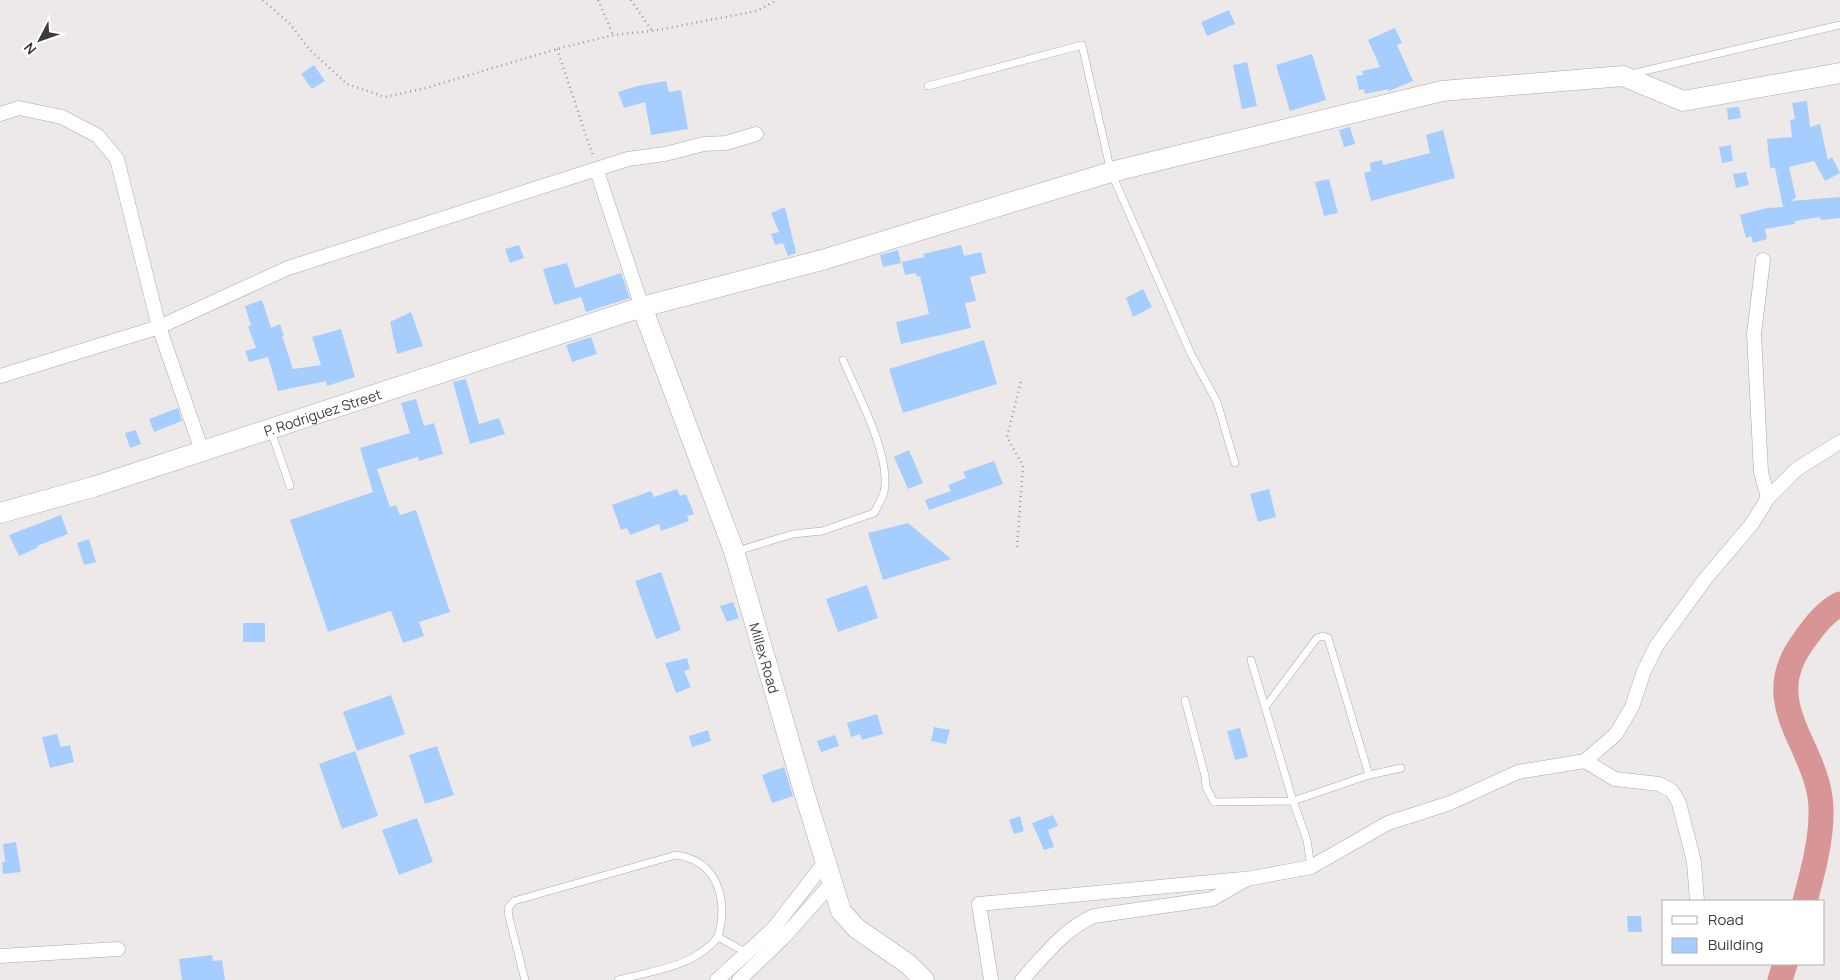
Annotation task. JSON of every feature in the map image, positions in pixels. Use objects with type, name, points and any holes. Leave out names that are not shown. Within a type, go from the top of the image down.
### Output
[{"type":"street","points":[[1623,76],[1682,101],[1840,74]]},
{"type":"street","name":"P. Rodriguez Street","points":[[0,513],[93,487],[642,306],[822,260],[1111,172],[1442,91],[1623,76]]},
{"type":"street","points":[[0,114],[19,108],[62,117],[98,136],[117,159],[159,327],[202,451]]},
{"type":"street","points":[[0,376],[159,327],[288,268],[597,171],[628,159],[665,154],[704,144],[726,143],[756,134]]},
{"type":"street","points":[[597,171],[642,306]]},
{"type":"street","points":[[1763,260],[1754,334],[1761,472],[1768,498]]},
{"type":"street","name":"Millex Road","points":[[642,306],[734,551],[831,884],[841,911],[856,928],[908,964],[924,980]]},
{"type":"street","points":[[991,980],[979,904],[1247,879],[1311,867],[1388,823],[1450,803],[1518,772],[1585,761],[1616,734],[1632,707],[1644,671],[1657,645],[1706,578],[1751,524],[1768,498],[1797,469],[1840,442]]},
{"type":"street","points":[[1585,761],[1615,779],[1659,784],[1672,791],[1679,803],[1694,862],[1697,900]]},
{"type":"street","points":[[717,980],[773,929],[825,862]]},
{"type":"street","points":[[1022,980],[1062,936],[1087,919],[1094,916],[1212,899],[1247,879]]},
{"type":"street","points":[[739,980],[784,938],[831,884]]},
{"type":"street","points":[[0,956],[118,949]]},
{"type":"lane","points":[[1623,76],[1840,25]]},
{"type":"lane","points":[[928,86],[1082,45],[1111,172],[1191,354],[1217,402],[1236,464]]},
{"type":"lane","points":[[734,551],[793,534],[822,531],[874,513],[884,494],[886,474],[873,430],[843,360]]},
{"type":"lane","points":[[270,428],[290,486]]},
{"type":"lane","points":[[1266,706],[1317,638],[1323,636],[1328,638],[1369,775]]},
{"type":"lane","points":[[1251,660],[1293,801],[1308,840],[1311,867]]},
{"type":"lane","points":[[1185,700],[1205,776],[1206,787],[1214,802],[1293,801],[1369,775],[1401,768]]},
{"type":"lane","points":[[526,980],[509,917],[508,908],[514,901],[676,855],[698,861],[707,870],[719,889],[723,904],[718,937],[711,946],[686,961],[618,980]]},
{"type":"lane","points":[[718,937],[747,953]]},
{"type":"path","points":[[263,0],[290,24],[310,50],[347,84],[385,97],[426,88],[557,48],[613,35],[652,31],[757,11],[777,0]]},
{"type":"path","points":[[598,0],[613,35]]},
{"type":"path","points":[[631,0],[652,31]]},
{"type":"path","points":[[557,48],[597,171]]},
{"type":"path","points":[[1017,547],[1023,466],[1007,437],[1021,381]]},
{"type":"building","points":[[1229,10],[1235,24],[1207,36],[1201,22]]},
{"type":"building","points":[[1395,28],[1402,43],[1397,45],[1413,81],[1389,91],[1388,89],[1365,94],[1364,89],[1359,90],[1356,76],[1363,75],[1362,71],[1380,67],[1368,40]]},
{"type":"building","points":[[1312,54],[1326,100],[1290,111],[1276,65]]},
{"type":"building","points":[[1247,62],[1257,106],[1242,109],[1233,65]]},
{"type":"building","points":[[314,65],[325,81],[312,89],[301,74]]},
{"type":"building","points":[[666,81],[669,92],[681,90],[688,129],[651,135],[645,102],[624,108],[618,92],[637,86]]},
{"type":"building","points":[[1807,101],[1810,127],[1820,124],[1828,160],[1832,157],[1840,173],[1825,181],[1814,161],[1789,167],[1796,198],[1790,201],[1840,197],[1840,218],[1821,220],[1820,217],[1795,221],[1795,224],[1765,229],[1767,239],[1753,243],[1751,236],[1746,238],[1740,215],[1767,208],[1783,207],[1775,168],[1770,168],[1767,139],[1792,137],[1790,120],[1795,119],[1792,103]]},
{"type":"building","points":[[1739,107],[1741,118],[1728,120],[1727,108]]},
{"type":"building","points":[[1350,127],[1355,144],[1344,147],[1339,130]]},
{"type":"building","points":[[1443,130],[1455,178],[1371,201],[1364,173],[1371,171],[1370,163],[1382,160],[1383,165],[1430,153],[1426,135]]},
{"type":"building","points":[[1731,145],[1733,161],[1722,163],[1719,147]]},
{"type":"building","points":[[1746,172],[1749,185],[1736,188],[1733,174]]},
{"type":"building","points":[[1329,179],[1338,213],[1324,216],[1315,182]]},
{"type":"building","points":[[785,207],[796,253],[788,256],[783,243],[775,245],[771,234],[779,232],[771,213]]},
{"type":"building","points":[[519,245],[524,258],[510,263],[505,249]]},
{"type":"building","points":[[961,245],[964,256],[981,252],[986,273],[970,277],[976,301],[965,303],[971,328],[901,344],[896,322],[929,314],[920,276],[917,277],[916,273],[905,275],[902,262],[924,257],[923,254]]},
{"type":"building","points":[[898,250],[901,263],[883,267],[880,255]]},
{"type":"building","points":[[567,263],[575,288],[621,273],[630,298],[586,312],[581,297],[554,305],[543,269]]},
{"type":"building","points":[[1143,289],[1152,307],[1133,317],[1126,298]]},
{"type":"building","points":[[262,300],[271,328],[280,324],[293,369],[321,365],[312,337],[341,329],[355,377],[327,386],[326,381],[278,391],[268,357],[249,362],[245,351],[256,348],[248,326],[251,326],[245,306]]},
{"type":"building","points":[[411,312],[423,346],[397,354],[390,322]]},
{"type":"building","points":[[591,337],[597,354],[572,362],[566,345]]},
{"type":"building","points":[[984,340],[997,384],[903,413],[889,369]]},
{"type":"building","points":[[466,379],[479,424],[499,418],[505,434],[470,444],[453,382]]},
{"type":"building","points":[[416,399],[424,426],[434,423],[443,454],[419,461],[418,457],[377,469],[390,507],[396,505],[400,515],[416,510],[450,612],[419,622],[424,636],[403,643],[391,611],[328,632],[290,520],[373,492],[360,448],[410,433],[401,403]]},
{"type":"building","points":[[178,408],[182,421],[154,432],[149,419]]},
{"type":"building","points":[[136,430],[141,444],[130,448],[125,433]]},
{"type":"building","points":[[909,450],[923,483],[908,489],[894,457]]},
{"type":"building","points":[[994,461],[1003,484],[929,510],[925,500],[951,491],[948,485],[966,478],[963,472]]},
{"type":"building","points":[[677,489],[680,496],[686,494],[694,514],[687,516],[689,521],[661,531],[659,524],[630,535],[627,528],[621,530],[612,505],[651,491],[654,497]]},
{"type":"building","points":[[1269,489],[1276,517],[1258,522],[1250,494]]},
{"type":"building","points":[[61,515],[68,534],[37,546],[37,548],[19,556],[9,535]]},
{"type":"building","points":[[908,523],[951,559],[883,580],[868,533]]},
{"type":"building","points":[[89,539],[96,562],[84,565],[77,543]]},
{"type":"building","points":[[661,572],[681,630],[656,639],[635,581]]},
{"type":"building","points":[[867,585],[878,618],[838,632],[826,599]]},
{"type":"building","points":[[733,602],[739,618],[727,622],[720,606]]},
{"type":"building","points":[[243,623],[265,623],[265,642],[243,642]]},
{"type":"building","points":[[687,658],[690,669],[684,671],[691,687],[676,693],[665,663]]},
{"type":"building","points":[[391,695],[405,734],[357,751],[343,712]]},
{"type":"building","points":[[877,714],[883,734],[862,740],[860,734],[851,737],[847,723]]},
{"type":"building","points":[[934,727],[950,730],[946,744],[931,741]]},
{"type":"building","points":[[1240,728],[1248,757],[1235,760],[1227,731]]},
{"type":"building","points":[[708,730],[711,741],[692,747],[689,736]]},
{"type":"building","points":[[57,734],[61,747],[70,745],[74,762],[50,768],[42,737]]},
{"type":"building","points":[[835,735],[839,746],[821,752],[817,741]]},
{"type":"building","points":[[437,746],[454,795],[425,804],[409,755]]},
{"type":"building","points":[[355,751],[378,816],[342,829],[319,764]]},
{"type":"building","points":[[784,767],[793,796],[772,803],[762,775]]},
{"type":"building","points":[[1053,815],[1058,826],[1048,830],[1054,847],[1044,850],[1032,823]]},
{"type":"building","points":[[1020,816],[1024,831],[1014,834],[1009,820]]},
{"type":"building","points":[[417,818],[433,862],[399,875],[382,830]]},
{"type":"building","points":[[16,842],[21,872],[3,874],[2,862],[5,862],[3,844]]},
{"type":"building","points":[[1627,916],[1641,916],[1642,932],[1628,932]]},
{"type":"building","points":[[212,955],[213,961],[222,960],[225,980],[182,980],[179,959]]},
{"type":"waterway","points":[[1805,900],[1814,867],[1821,807],[1817,784],[1787,704],[1786,684],[1791,662],[1805,639],[1825,615],[1840,604]]},
{"type":"waterway","points":[[1780,980],[1785,965]]}]
